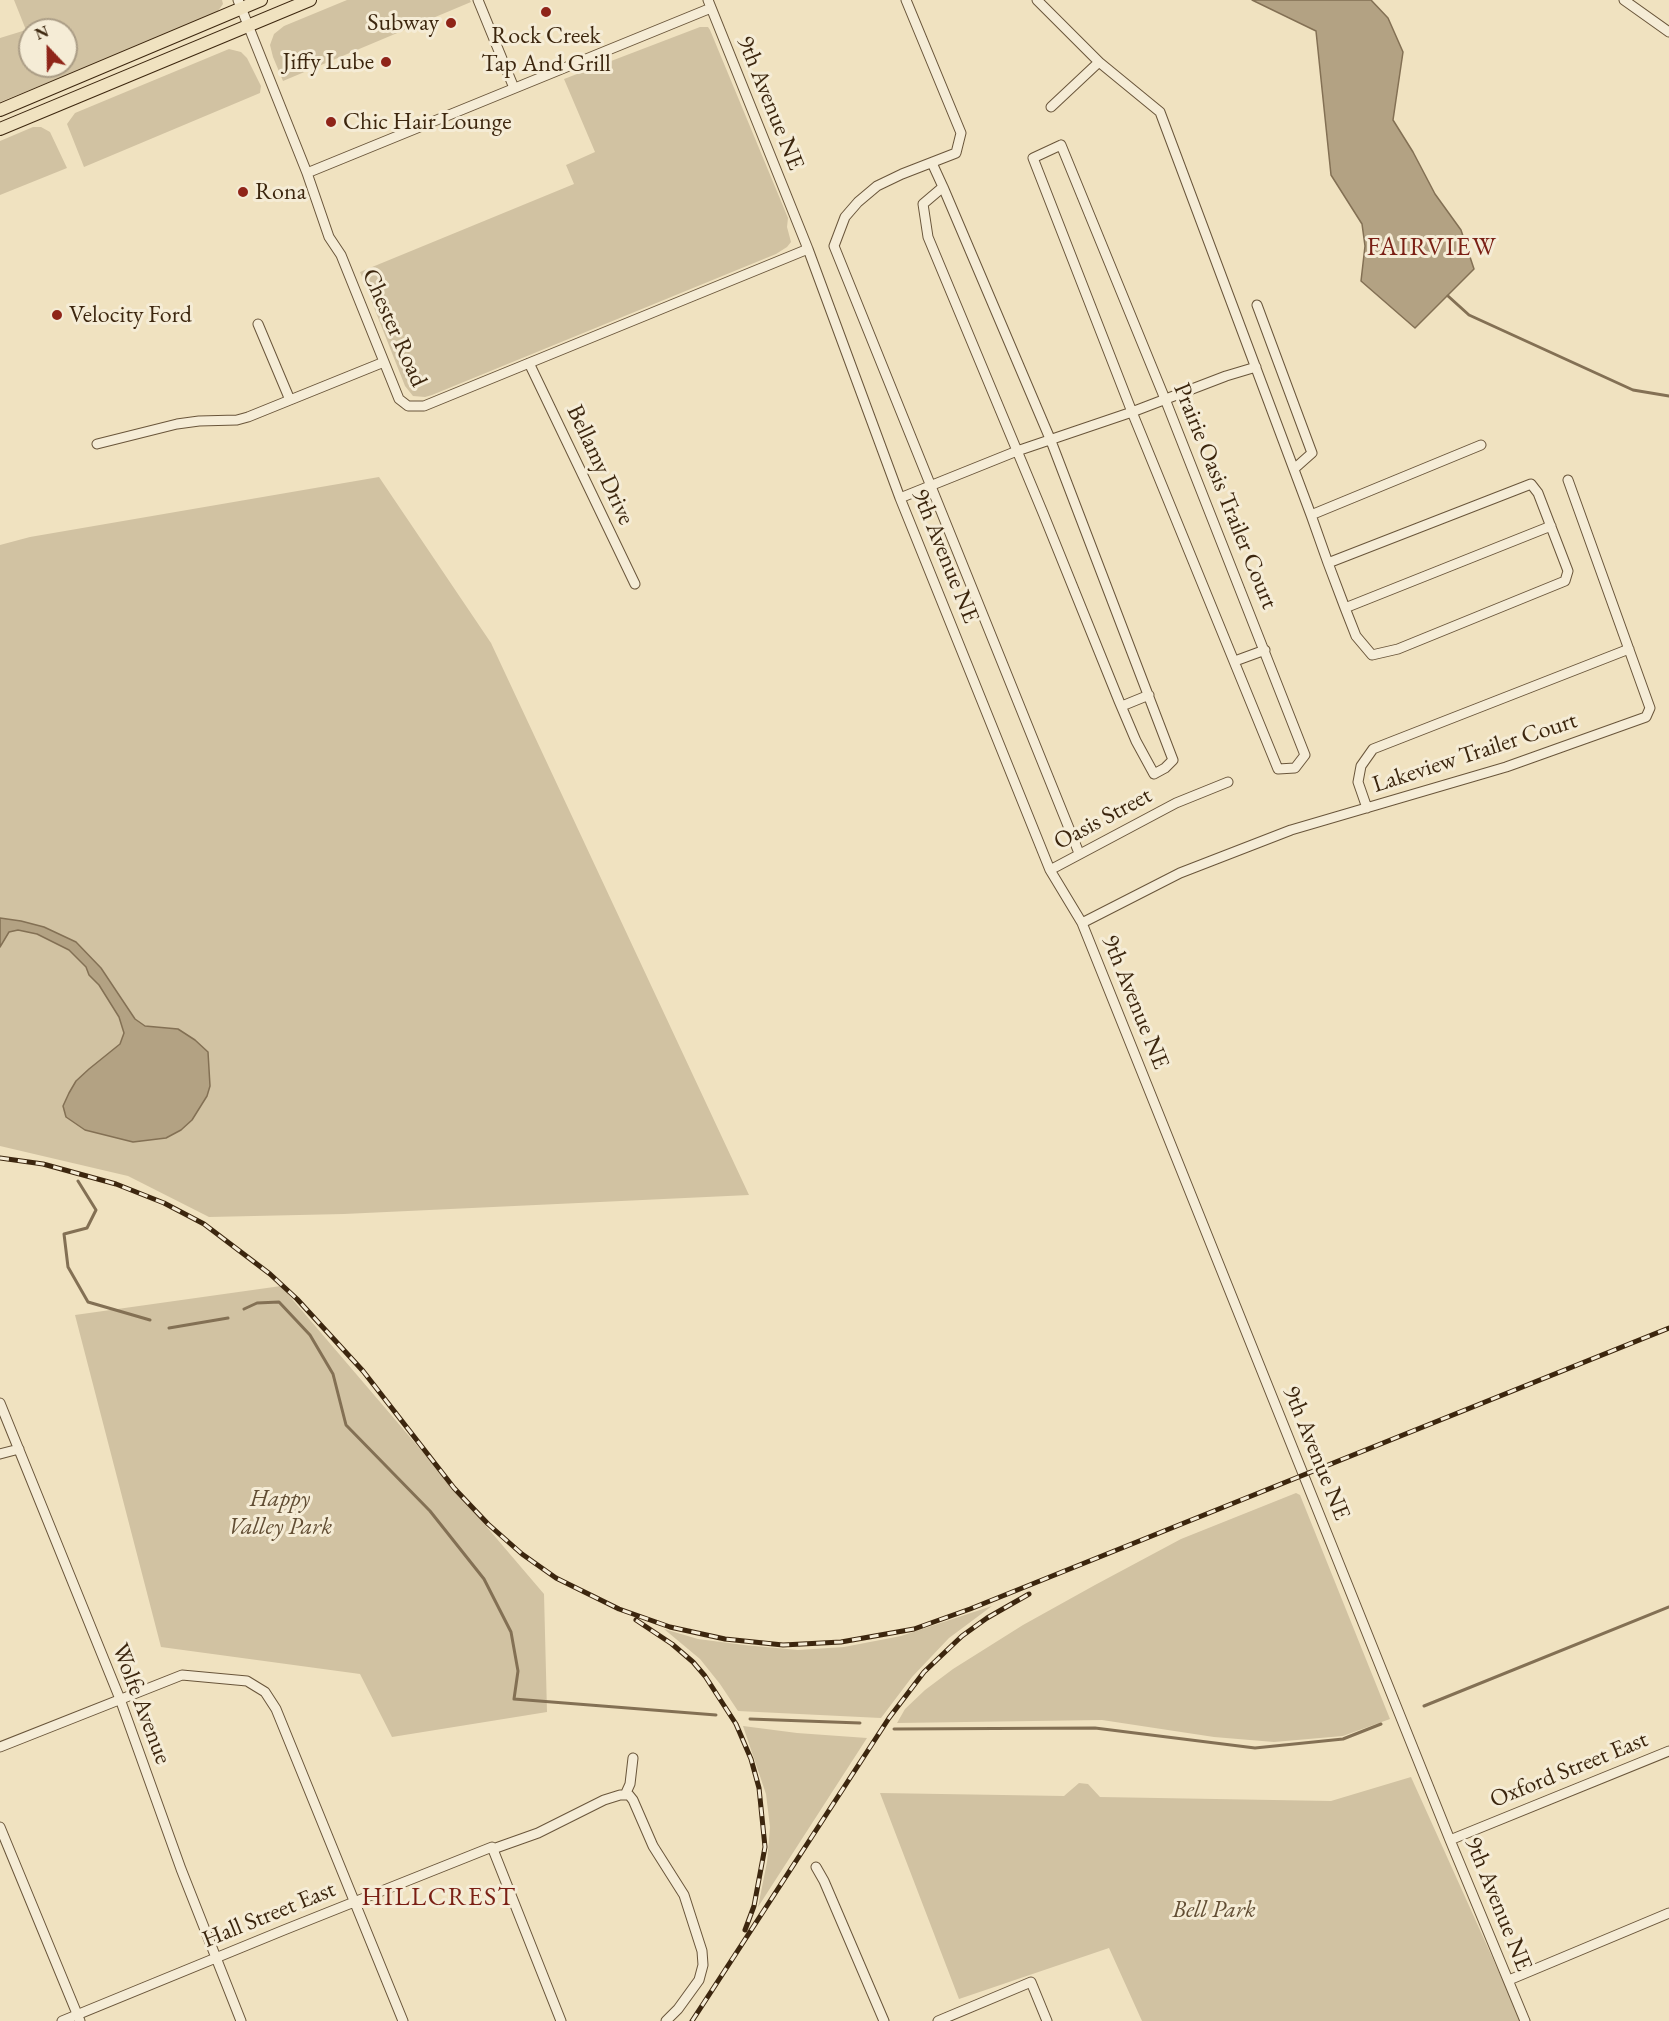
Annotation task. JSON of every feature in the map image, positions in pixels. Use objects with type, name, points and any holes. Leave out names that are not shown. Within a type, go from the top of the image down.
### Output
[{"type":"main road","points":[[0,110],[240,4],[261,0]]},
{"type":"main road","points":[[0,129],[310,0]]},
{"type":"street","points":[[478,0],[514,88]]},
{"type":"street","points":[[906,0],[961,133],[956,153],[877,186],[845,217],[834,246],[1078,853]]},
{"type":"street","points":[[1037,0],[1099,62],[1160,112],[1256,367],[1328,563],[1345,608],[1356,636],[1372,656],[1398,649],[1565,581],[1568,571],[1538,493],[1531,484],[1328,563]]},
{"type":"street","points":[[1624,0],[1669,32]]},
{"type":"street","name":"Chester Road","points":[[240,4],[307,172],[329,237],[341,255],[399,399],[408,406],[424,406],[808,249]]},
{"type":"street","points":[[307,172],[514,88],[709,4]]},
{"type":"street","name":"9th Avenue NE","points":[[709,4],[808,249],[900,498],[1050,870],[1082,923],[1450,1840],[1525,2021]]},
{"type":"street","points":[[1051,107],[1099,62]]},
{"type":"street","name":"Prairie Oasis Trailer Court","points":[[1061,145],[1165,399],[1305,755],[1295,768],[1278,769],[1132,412],[1033,158],[1061,145]]},
{"type":"street","points":[[932,163],[943,187],[1051,441],[1173,760],[1154,774],[1136,741],[928,237],[923,204],[943,187]]},
{"type":"street","points":[[1257,305],[1312,453],[1294,469]]},
{"type":"street","points":[[258,324],[290,400]]},
{"type":"street","points":[[97,444],[177,424],[237,420],[248,417],[384,362]]},
{"type":"street","name":"Bellamy Drive","points":[[530,363],[635,584]]},
{"type":"street","points":[[900,498],[1017,451],[1051,441],[1256,367]]},
{"type":"street","points":[[1311,515],[1481,445]]},
{"type":"street","name":"Lakeview Trailer Court","points":[[1082,923],[1180,873],[1291,830],[1506,767],[1646,717],[1650,708],[1568,480]]},
{"type":"street","points":[[1345,608],[1551,526]]},
{"type":"street","points":[[1367,808],[1358,782],[1360,766],[1373,748],[1629,649]]},
{"type":"street","points":[[1235,661],[1265,650]]},
{"type":"street","points":[[1122,706],[1149,695]]},
{"type":"street","name":"Oasis Street","points":[[1050,870],[1078,853],[1176,803],[1228,782]]},
{"type":"street","name":"Wolfe Avenue","points":[[0,1403],[120,1699],[181,1869],[241,2021]]},
{"type":"street","points":[[0,1454],[19,1449]]},
{"type":"street","points":[[0,1747],[182,1675],[247,1681],[265,1692],[276,1709],[403,2021]]},
{"type":"street","name":"Oxford Street East","points":[[1450,1840],[1669,1751]]},
{"type":"street","points":[[633,1758],[630,1784],[625,1795],[629,1795],[633,1800],[653,1846],[684,1895],[702,1952],[703,1965],[699,1980],[678,2009],[666,2021]]},
{"type":"street","name":"Hall Street East","points":[[62,2021],[79,2018],[216,1958],[492,1848],[538,1833],[604,1800],[625,1795]]},
{"type":"street","points":[[0,1827],[79,2018]]},
{"type":"street","points":[[492,1848],[561,2021]]},
{"type":"street","points":[[816,1867],[884,2021]]},
{"type":"street","points":[[1509,1980],[1669,1913]]},
{"type":"street","points":[[938,2021],[1032,1982],[1047,2021]]},
{"type":"green space","points":[[14,0],[222,0],[223,4],[210,17],[78,70],[78,18],[21,18]]},
{"type":"green space","points":[[347,0],[470,0],[471,2],[283,81],[270,45],[274,34],[284,26]]},
{"type":"green space","points":[[700,27],[708,27],[710,30],[788,218],[787,227],[791,242],[776,254],[432,395],[413,396],[405,386],[360,272],[574,184],[566,165],[595,152],[564,79]]},
{"type":"green space","points":[[18,32],[18,78],[59,78],[0,102],[0,38]]},
{"type":"green space","points":[[229,49],[241,52],[247,58],[261,86],[260,93],[84,167],[67,124],[75,113]]},
{"type":"green space","points":[[33,127],[41,127],[50,132],[67,168],[0,195],[0,141]]},
{"type":"green space","points":[[379,477],[491,643],[749,1195],[344,1214],[209,1217],[128,1176],[0,1146],[0,545],[30,537]]},
{"type":"green space","name":"Happy Valley Park","points":[[281,1286],[544,1594],[547,1712],[392,1737],[360,1674],[161,1647],[75,1315]]},
{"type":"green space","points":[[1296,1493],[1300,1495],[1390,1719],[1343,1736],[1274,1742],[1214,1737],[1102,1720],[897,1723],[905,1709],[925,1690],[953,1669],[1023,1625],[1181,1539]]},
{"type":"green space","points":[[992,1606],[949,1638],[912,1677],[881,1718],[738,1711],[700,1659],[664,1629],[698,1639],[744,1645],[798,1650],[844,1647],[901,1636]]},
{"type":"green space","points":[[743,1726],[867,1738],[758,1907],[767,1862],[770,1827],[766,1794]]},
{"type":"green space","name":"Bell Park","points":[[1411,1777],[1521,2021],[1142,2021],[1109,1948],[959,1999],[880,1793],[1064,1796],[1079,1783],[1088,1784],[1100,1797],[1331,1801]]},
{"type":"shaded area","points":[[1252,0],[1371,0],[1388,18],[1403,52],[1393,120],[1435,194],[1461,230],[1474,269],[1415,328],[1361,281],[1365,246],[1362,224],[1331,175],[1316,31]]},
{"type":"shaded area","points":[[0,918],[44,927],[76,942],[101,968],[135,1019],[145,1026],[178,1029],[208,1052],[210,1086],[207,1096],[192,1120],[181,1130],[166,1138],[133,1142],[85,1130],[66,1117],[63,1106],[76,1081],[120,1044],[124,1033],[119,1017],[99,985],[89,975],[86,967],[69,950],[37,934],[18,930],[9,932],[0,947]]},
{"type":"waterway","points":[[1448,296],[1469,315],[1633,390],[1669,396]]},
{"type":"waterway","points":[[78,1181],[96,1210],[87,1228],[64,1234],[68,1267],[88,1302],[150,1320]]},
{"type":"waterway","points":[[244,1309],[257,1303],[279,1302],[310,1335],[333,1374],[346,1425],[430,1511],[484,1579],[511,1632],[518,1671],[514,1699],[716,1715]]},
{"type":"waterway","points":[[169,1328],[228,1318]]},
{"type":"waterway","points":[[1424,1706],[1669,1607]]},
{"type":"waterway","points":[[750,1719],[860,1723]]},
{"type":"waterway","points":[[894,1729],[1095,1728],[1255,1748],[1343,1739],[1381,1724]]},
{"type":"railway","points":[[0,1158],[43,1164],[116,1184],[164,1203],[204,1224],[270,1274],[297,1299],[363,1371],[454,1488],[488,1524],[522,1554],[556,1578],[619,1609],[670,1627],[725,1639],[783,1645],[841,1642],[914,1629],[970,1609],[1669,1328]]},
{"type":"railway","points":[[692,2021],[889,1718],[924,1672],[962,1636],[987,1618],[1029,1594]]},
{"type":"railway","points":[[636,1620],[672,1644],[705,1676],[736,1724],[751,1759],[759,1788],[765,1847],[754,1906],[745,1930]]},
{"type":"place","name":"Rock Creek Tap And Grill","points":[[546,12]]},
{"type":"place","name":"Subway","points":[[451,23]]},
{"type":"place","name":"Jiffy Lube","points":[[386,62]]},
{"type":"place","name":"Chic Hair Lounge","points":[[331,122]]},
{"type":"place","name":"Rona","points":[[243,192]]},
{"type":"place","name":"Velocity Ford","points":[[57,315]]},
{"type":"district","name":"FAIRVIEW","points":[[1432,248]]},
{"type":"district","name":"HILLCREST","points":[[439,1898]]}]
